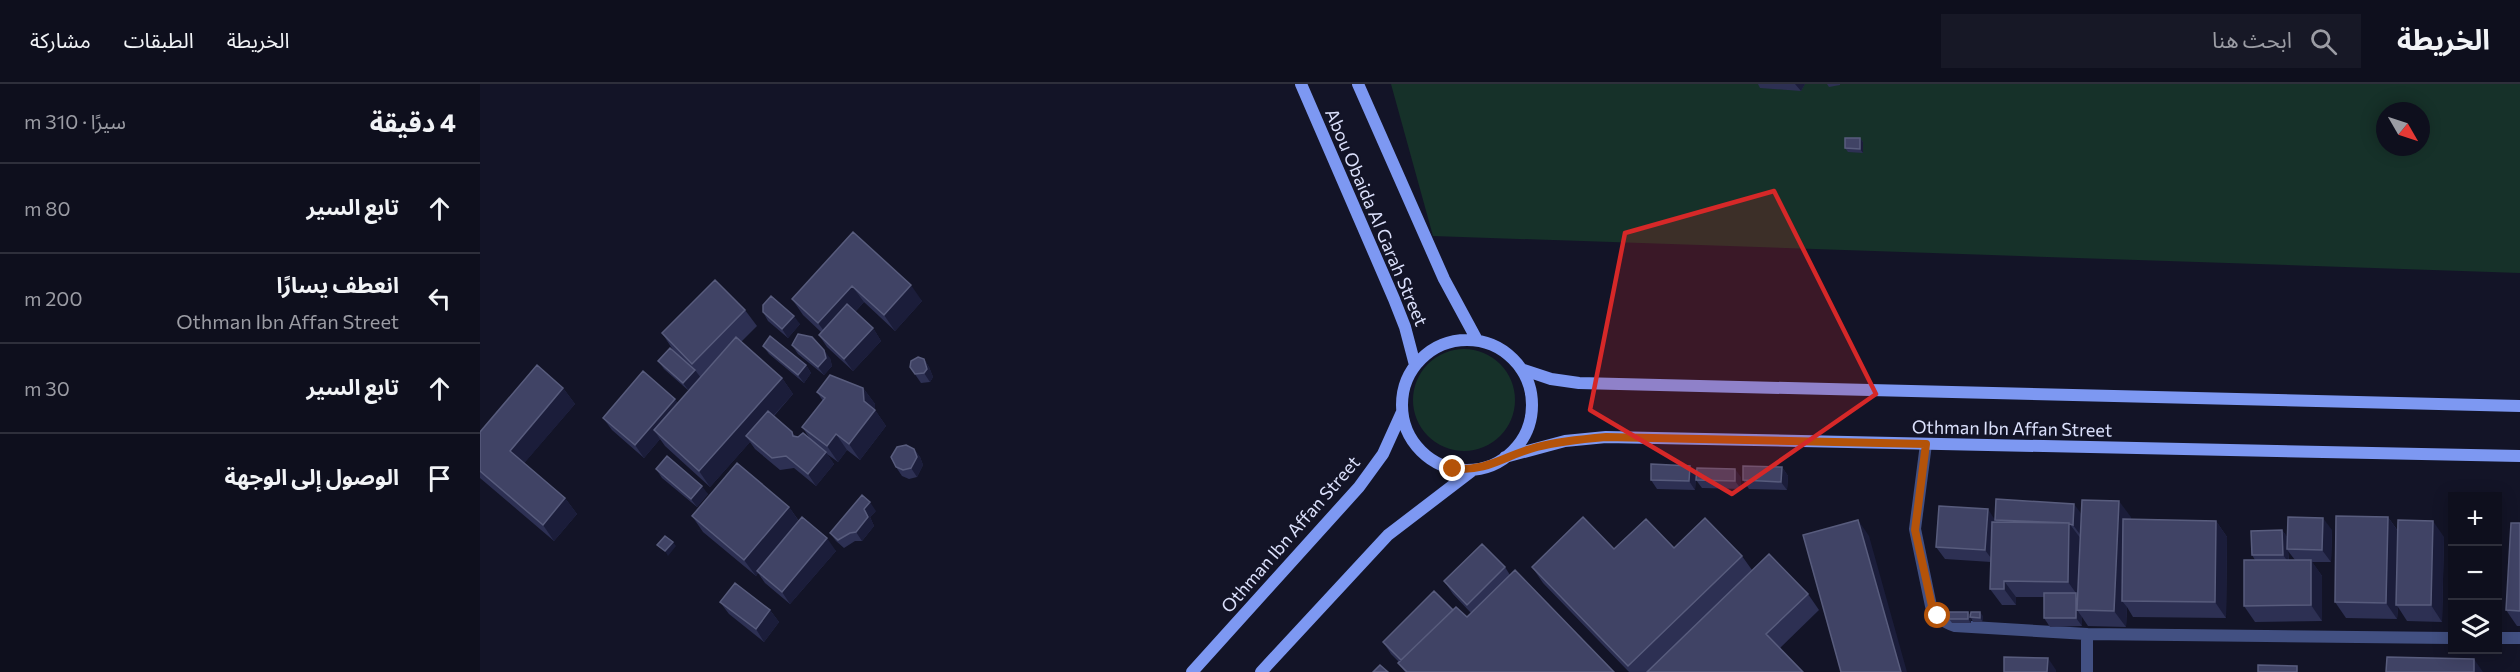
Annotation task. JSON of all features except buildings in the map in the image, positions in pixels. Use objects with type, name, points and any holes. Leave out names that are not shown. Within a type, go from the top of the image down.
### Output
[{"type":"main road","name":"Abou Obaida Al Garah Street","points":[[1301,84],[1394,299],[1405,327],[1415,365]]},
{"type":"main road","name":"Abou Obaida Al Garah Street","points":[[1358,84],[1444,279],[1477,340]]},
{"type":"main road","points":[[1477,340],[1493,345],[1508,354],[1521,369],[1529,387],[1532,406],[1528,426],[1520,443],[1506,457],[1490,466],[1473,470],[1453,469],[1434,462],[1418,449],[1407,432],[1402,412],[1402,395],[1415,365],[1432,350],[1454,341],[1477,340]]},
{"type":"main road","name":"Othman Ibn Affan Street","points":[[1521,369],[1551,379],[1579,383],[2520,406]]},
{"type":"main road","name":"Othman Ibn Affan Street","points":[[1192,672],[1359,487],[1383,454],[1402,412]]},
{"type":"main road","name":"Othman Ibn Affan Street","points":[[1506,457],[1565,441],[1606,437],[2520,456]]},
{"type":"main road","points":[[1261,672],[1388,535],[1473,470]]},
{"type":"street","points":[[1926,444],[1915,530],[1932,606],[1938,616],[1955,626],[2087,634],[2448,638]]},
{"type":"street","points":[[2087,634],[2087,672]]},
{"type":"street","points":[[2502,638],[2520,638]]},
{"type":"highlighted area","points":[[1774,191],[1876,394],[1732,494],[1590,410],[1625,233]]},
{"type":"green space","points":[[1391,84],[2520,84],[2520,273],[1433,236]]},
{"type":"green space","points":[[1464,349],[1493,357],[1507,371],[1515,400],[1507,429],[1493,443],[1464,451],[1435,443],[1421,429],[1413,400],[1421,371],[1435,357]]},
{"type":"route","points":[[1453,469],[1473,470],[1490,466],[1506,457],[1537,447],[1565,441],[1606,437],[1926,444],[1915,530],[1932,606],[1938,616]]}]
